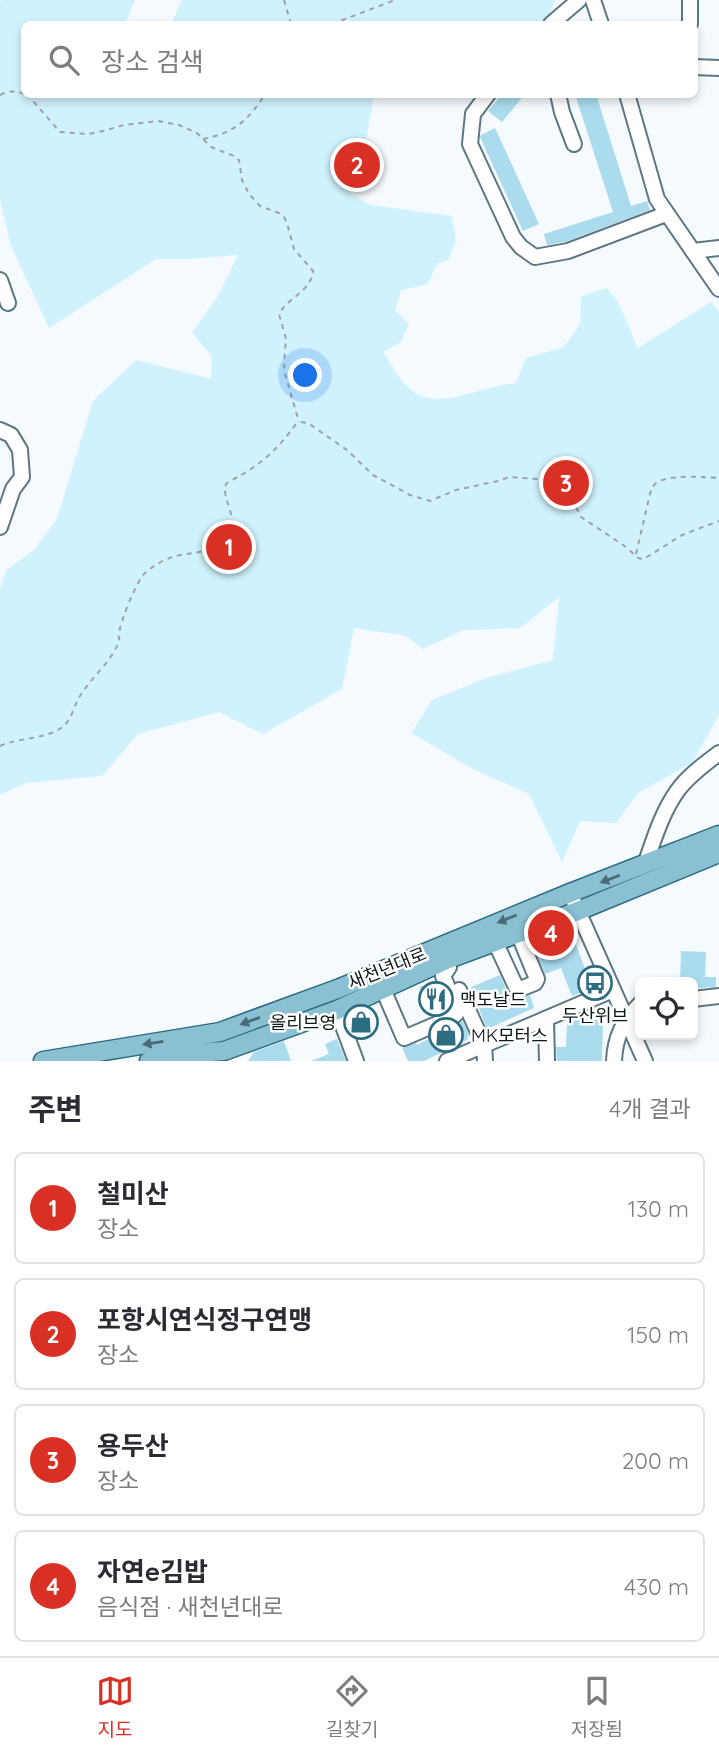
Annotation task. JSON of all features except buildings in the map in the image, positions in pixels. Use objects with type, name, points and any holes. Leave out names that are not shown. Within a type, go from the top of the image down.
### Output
[{"type":"main road","name":"새천년대로","points":[[43,1061],[220,1032],[340,988],[719,835]]},
{"type":"main road","name":"새천년대로","points":[[149,1061],[187,1054],[225,1056],[492,943],[719,853]]},
{"type":"main road","points":[[220,1032],[225,1056]]},
{"type":"street","points":[[554,21],[579,0]]},
{"type":"street","points":[[593,0],[600,21]]},
{"type":"street","points":[[690,0],[690,21]]},
{"type":"street","points":[[698,67],[719,68]]},
{"type":"street","points":[[485,98],[473,114],[470,144],[513,237],[535,257],[568,251],[666,214]]},
{"type":"street","points":[[559,98],[574,144]]},
{"type":"street","points":[[628,98],[657,199],[719,289]]},
{"type":"street","points":[[692,251],[719,248]]},
{"type":"street","points":[[0,280],[8,303]]},
{"type":"street","points":[[0,430],[11,435],[20,450],[22,477],[13,489],[0,527]]},
{"type":"street","points":[[645,865],[660,822],[679,788],[719,753]]},
{"type":"street","points":[[570,893],[645,1061]]},
{"type":"street","points":[[492,943],[498,948],[516,987],[520,989],[536,983],[537,979],[518,933]]},
{"type":"street","points":[[383,989],[404,1038],[456,1014],[457,1010],[443,976],[448,963]]},
{"type":"street","points":[[448,963],[484,1045],[485,1061]]},
{"type":"street","points":[[447,1061],[613,990]]},
{"type":"street","points":[[698,998],[719,996]]},
{"type":"street","points":[[614,1061],[615,1046],[626,1019],[635,1009]]},
{"type":"street","points":[[337,1010],[356,1061]]},
{"type":"street","points":[[546,1019],[547,1061]]},
{"type":"path","points":[[284,0],[290,21]]},
{"type":"path","points":[[339,21],[395,0]]},
{"type":"path","points":[[0,95],[21,92]]},
{"type":"path","points":[[30,98],[60,132],[88,134],[124,125],[158,121],[184,126],[197,133],[215,150],[239,160],[242,180],[249,194],[260,206],[284,217],[293,248],[313,271],[311,280],[279,314],[286,339],[285,373],[299,422]]},
{"type":"path","points":[[202,139],[238,126],[254,112],[263,98]]},
{"type":"path","points":[[0,746],[30,737],[39,738],[65,726],[80,696],[117,645],[125,615],[143,575],[170,558],[226,542],[232,522],[231,510],[224,493],[226,484],[271,454],[299,422],[308,423],[347,450],[373,475],[410,495],[430,501],[509,477],[563,481],[581,517],[638,558],[647,557],[682,535],[719,521]]},
{"type":"path","points":[[636,555],[653,486],[663,480],[690,476],[719,478]]},
{"type":"shaded area","points":[[135,0],[126,21],[21,21],[21,98],[373,98],[366,140],[329,157],[351,194],[370,205],[452,216],[456,241],[448,260],[437,264],[428,284],[401,290],[395,311],[409,324],[400,343],[383,352],[405,384],[423,397],[443,399],[516,383],[526,358],[564,347],[580,324],[581,296],[607,288],[618,302],[638,348],[711,302],[719,312],[719,715],[692,763],[638,793],[616,823],[580,821],[562,862],[529,794],[473,769],[411,733],[432,700],[486,678],[553,660],[559,597],[520,628],[463,630],[423,649],[406,636],[354,628],[342,689],[263,734],[219,712],[138,734],[102,776],[25,783],[0,795],[0,590],[6,570],[34,550],[57,519],[93,401],[136,360],[211,379],[212,356],[192,333],[218,296],[238,255],[156,259],[49,328],[11,246],[0,199],[0,1]]},
{"type":"shaded area","points":[[182,0],[555,0],[547,21],[172,21]]},
{"type":"place","name":"포항시연식정구연맹","points":[[357,165]]},
{"type":"place","name":"용두산","points":[[566,483]]},
{"type":"place","name":"철미산","points":[[229,547]]},
{"type":"place","name":"자연e김밥","points":[[551,933]]},
{"type":"place","name":"두산위브","points":[[595,983]]},
{"type":"place","name":"맥도날드","points":[[436,999]]},
{"type":"place","name":"올리브영","points":[[361,1022]]},
{"type":"place","name":"MK모터스","points":[[446,1035]]}]
